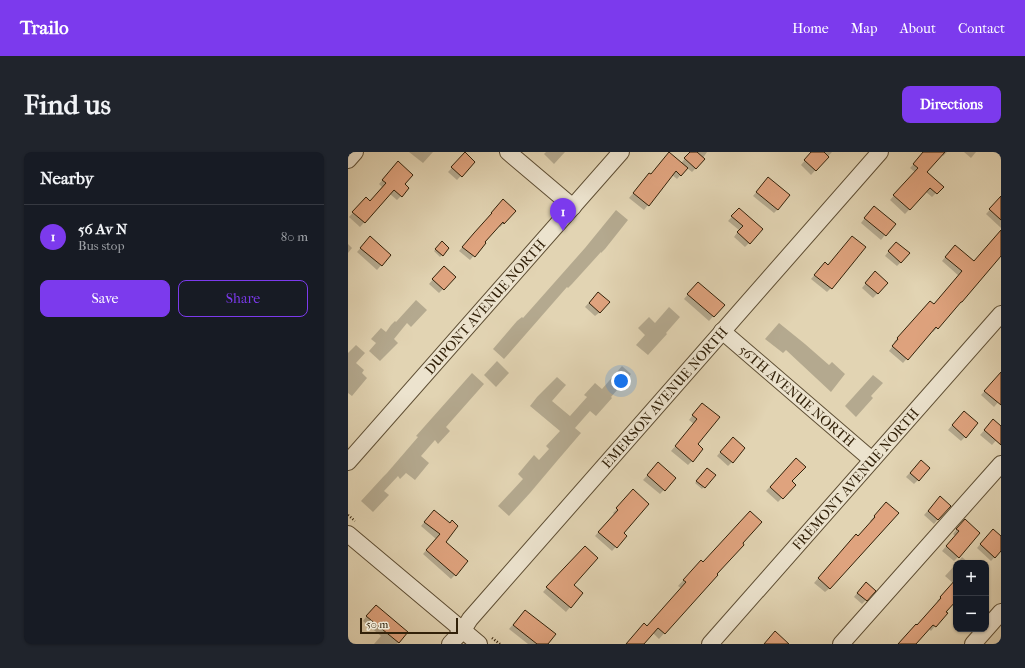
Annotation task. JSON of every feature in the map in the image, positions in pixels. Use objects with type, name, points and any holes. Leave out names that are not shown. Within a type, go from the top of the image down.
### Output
[{"type":"street","points":[[348,160],[355,152]]},
{"type":"street","points":[[508,152],[573,207]]},
{"type":"street","name":"DUPONT AVENUE NORTH","points":[[348,462],[621,152]]},
{"type":"street","name":"EMERSON AVENUE NORTH","points":[[450,644],[470,619],[880,152]]},
{"type":"street","name":"FREMONT AVENUE NORTH","points":[[710,644],[1001,314]]},
{"type":"street","name":"56TH AVENUE NORTH","points":[[722,331],[872,460]]},
{"type":"street","points":[[841,644],[1001,464]]},
{"type":"street","points":[[348,534],[478,644]]},
{"type":"street","points":[[973,644],[1001,612]]},
{"type":"building","points":[[465,152],[475,162],[462,177],[451,167]]},
{"type":"building","points":[[669,152],[688,168],[681,176],[676,171],[649,206],[633,193]]},
{"type":"building","points":[[690,152],[697,152],[705,159],[696,169],[684,158]]},
{"type":"building","points":[[811,152],[824,152],[829,157],[816,171],[804,160]]},
{"type":"building","points":[[923,152],[945,152],[927,172],[944,187],[937,194],[930,188],[910,210],[893,195],[918,168],[913,164]]},
{"type":"building","points":[[398,161],[413,175],[405,184],[409,188],[402,197],[394,190],[365,223],[352,212],[366,197],[370,201],[386,183],[382,180]]},
{"type":"building","points":[[768,177],[790,195],[778,210],[756,192]]},
{"type":"building","points":[[1001,196],[1001,220],[989,209]]},
{"type":"building","points":[[503,199],[516,211],[504,224],[503,222],[485,242],[486,243],[475,257],[462,247]]},
{"type":"building","points":[[874,206],[896,224],[886,236],[864,218]]},
{"type":"building","points":[[739,208],[763,229],[750,244],[737,232],[743,226],[731,216]]},
{"type":"building","points":[[1001,230],[1001,256],[938,329],[936,327],[908,360],[892,346],[898,339],[897,338],[930,301],[934,304],[962,271],[945,257],[955,245],[974,261]]},
{"type":"building","points":[[370,236],[391,255],[382,266],[360,248]]},
{"type":"building","points":[[852,236],[866,247],[832,289],[814,275],[825,262],[828,265]]},
{"type":"building","points":[[442,241],[449,248],[443,256],[435,249]]},
{"type":"building","points":[[896,242],[910,253],[901,263],[888,251]]},
{"type":"building","points":[[444,266],[456,277],[444,290],[432,279]]},
{"type":"building","points":[[875,271],[888,283],[878,294],[865,283]]},
{"type":"building","points":[[698,282],[725,305],[714,317],[687,294]]},
{"type":"building","points":[[598,292],[610,302],[600,313],[589,303]]},
{"type":"building","points":[[1001,372],[1001,405],[984,391]]},
{"type":"building","points":[[702,403],[720,417],[698,444],[703,449],[693,462],[675,446],[697,419],[692,415]]},
{"type":"building","points":[[964,411],[978,423],[966,438],[952,425]]},
{"type":"building","points":[[993,419],[1001,426],[1001,445],[984,430]]},
{"type":"building","points":[[733,437],[745,448],[733,463],[720,452]]},
{"type":"building","points":[[796,458],[806,467],[792,481],[796,485],[783,499],[770,487]]},
{"type":"building","points":[[921,460],[930,468],[919,481],[910,473]]},
{"type":"building","points":[[658,462],[676,478],[665,491],[647,475]]},
{"type":"building","points":[[707,468],[716,475],[705,488],[696,481]]},
{"type":"building","points":[[633,489],[649,504],[624,533],[627,536],[617,548],[598,532],[618,510],[616,508]]},
{"type":"building","points":[[940,496],[951,506],[938,520],[928,511]]},
{"type":"building","points":[[886,502],[899,513],[830,589],[818,578],[856,534],[858,536],[875,517],[874,516]]},
{"type":"building","points":[[434,510],[450,523],[452,520],[458,526],[446,542],[468,561],[456,576],[426,550],[440,534],[424,522]]},
{"type":"building","points":[[750,511],[762,522],[743,543],[744,545],[665,634],[658,628],[644,644],[626,644],[644,623],[647,626],[686,582],[683,580],[701,560],[703,562]]},
{"type":"building","points":[[965,519],[980,533],[959,558],[946,546],[959,531],[956,529]]},
{"type":"building","points":[[993,529],[1001,536],[1001,551],[995,558],[980,544]]},
{"type":"building","points":[[585,546],[598,558],[574,585],[583,593],[571,608],[546,587]]},
{"type":"building","points":[[866,582],[876,591],[867,601],[857,593]]},
{"type":"building","points":[[953,582],[953,604],[946,612],[948,613],[936,627],[933,625],[916,644],[898,644],[916,624],[917,625],[941,598],[940,597]]},
{"type":"building","points":[[376,605],[408,632],[399,643],[366,616]]},
{"type":"building","points":[[525,610],[556,634],[548,644],[537,644],[513,625]]},
{"type":"building","points":[[775,631],[789,644],[764,644]]},
{"type":"place","name":"56 Av N","points":[[563,231]]}]
